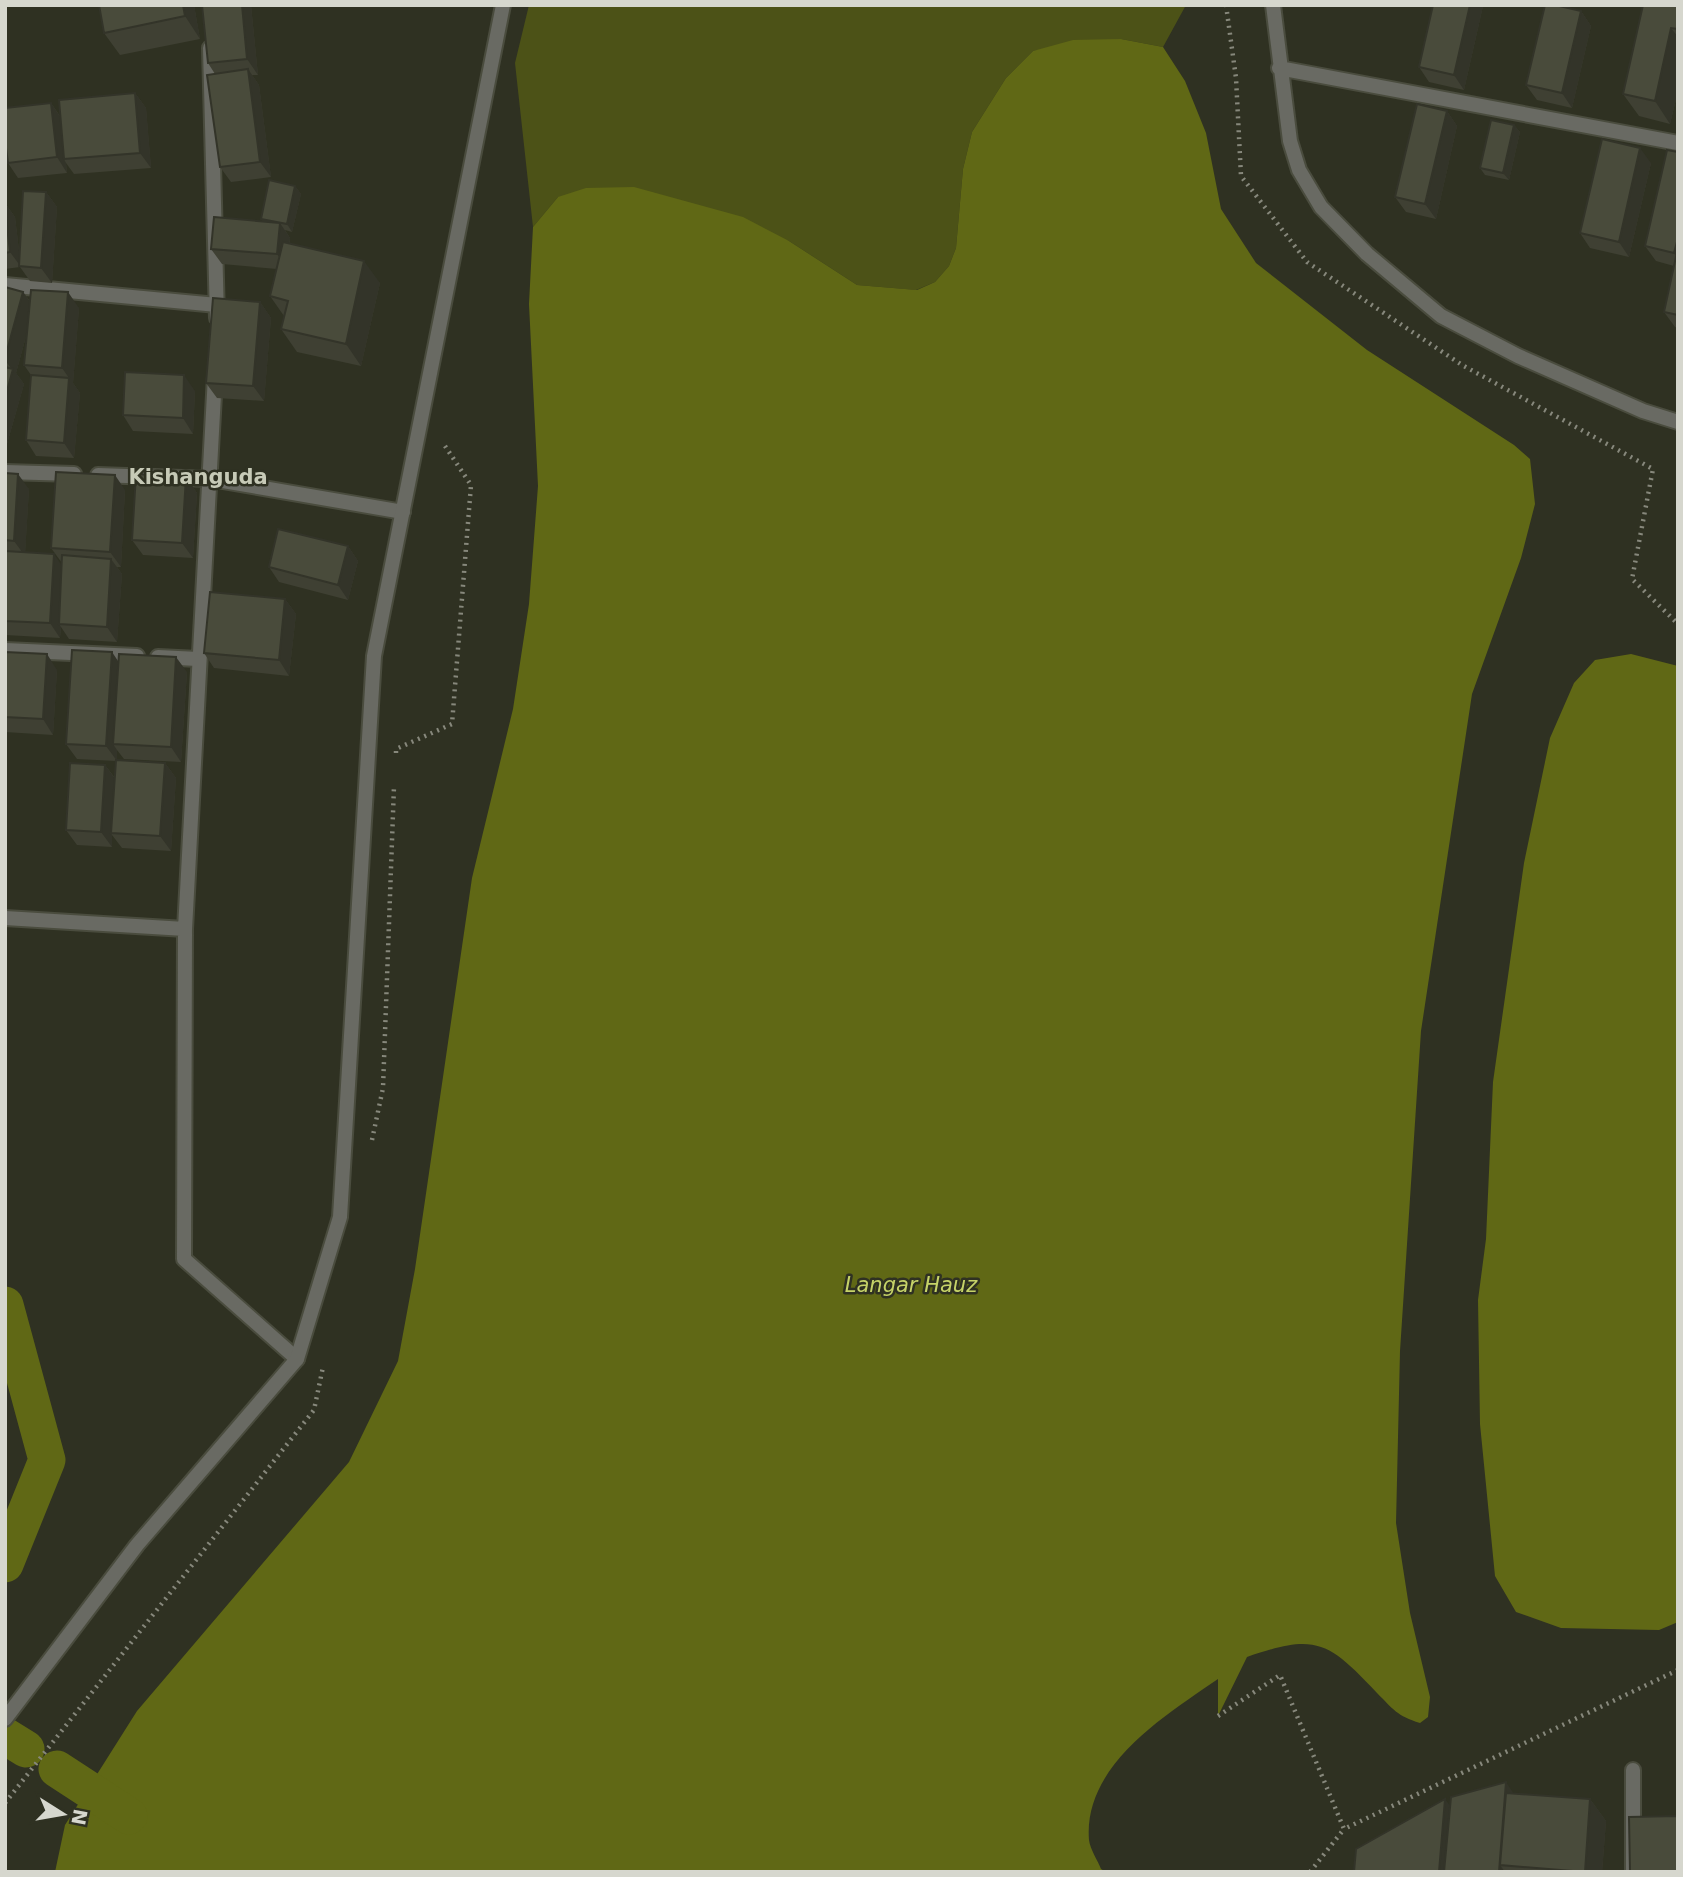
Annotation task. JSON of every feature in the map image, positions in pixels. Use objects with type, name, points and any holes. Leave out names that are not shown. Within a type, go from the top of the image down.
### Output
[{"type":"street","points":[[5,1719],[137,1545],[297,1359],[340,1217],[374,656],[503,5]]},
{"type":"street","points":[[1273,5],[1290,141],[1298,170],[1321,207],[1367,254],[1441,316],[1518,356],[1643,411],[1678,422]]},
{"type":"street","points":[[208,36],[216,332]]},
{"type":"street","points":[[1279,68],[1678,143]]},
{"type":"street","points":[[5,285],[217,305]]},
{"type":"street","points":[[215,359],[211,479],[198,659],[185,929],[184,1259],[297,1359]]},
{"type":"street","points":[[5,472],[211,479],[403,512]]},
{"type":"street","points":[[5,650],[198,659]]},
{"type":"street","points":[[5,918],[185,929]]},
{"type":"street","points":[[1633,1770],[1633,1872]]},
{"type":"path","points":[[1310,1872],[1344,1829],[1678,1670]]},
{"type":"path","points":[[1218,1716],[1280,1675],[1344,1829]]},
{"type":"path","points":[[5,1803],[88,1698]]},
{"type":"shaded area","points":[[529,5],[1186,5],[1163,47],[1121,39],[1033,51],[1006,78],[972,132],[963,169],[956,248],[949,266],[935,282],[916,290],[857,285],[789,241],[558,197],[533,227],[515,63]]},
{"type":"water","name":"Langar Hauz","points":[[1121,39],[1163,47],[1185,81],[1206,133],[1221,209],[1256,263],[1367,350],[1514,445],[1530,459],[1535,504],[1521,558],[1472,694],[1421,1031],[1400,1351],[1396,1523],[1410,1613],[1430,1697],[1428,1717],[1420,1723],[1401,1715],[1346,1662],[1320,1646],[1290,1645],[1247,1657],[1218,1716],[1218,1679],[1153,1726],[1113,1766],[1099,1788],[1091,1813],[1089,1840],[1101,1869],[1106,1872],[55,1872],[65,1825],[137,1711],[349,1462],[398,1361],[415,1269],[472,878],[513,709],[529,604],[538,486],[529,304],[533,227],[558,197],[586,188],[634,187],[743,217],[789,241],[857,285],[917,290],[935,282],[949,266],[956,248],[963,169],[972,132],[1006,78],[1033,51],[1073,40]]},
{"type":"water","points":[[1631,654],[1678,666],[1678,1622],[1659,1630],[1561,1628],[1516,1612],[1495,1576],[1480,1424],[1478,1300],[1486,1239],[1493,1082],[1524,863],[1550,738],[1574,683],[1595,660]]},
{"type":"building","points":[[99,5],[183,5],[185,16],[104,33]]},
{"type":"building","points":[[202,5],[242,5],[247,59],[208,63]]},
{"type":"building","points":[[1433,5],[1470,5],[1454,75],[1419,67]]},
{"type":"building","points":[[1545,5],[1581,11],[1562,93],[1526,85]]},
{"type":"building","points":[[1643,5],[1678,5],[1678,29],[1671,28],[1655,101],[1623,94]]},
{"type":"building","points":[[248,69],[260,162],[220,167],[207,75]]},
{"type":"building","points":[[135,93],[140,153],[64,159],[59,100]]},
{"type":"building","points":[[51,103],[57,157],[8,163],[5,108]]},
{"type":"building","points":[[1417,104],[1447,111],[1425,204],[1395,197]]},
{"type":"building","points":[[1491,120],[1514,125],[1503,173],[1480,168]]},
{"type":"building","points":[[1602,139],[1640,148],[1619,242],[1580,233]]},
{"type":"building","points":[[1667,150],[1678,152],[1678,238],[1674,253],[1645,246]]},
{"type":"building","points":[[269,180],[295,186],[287,224],[261,219]]},
{"type":"building","points":[[23,191],[46,192],[41,268],[19,266]]},
{"type":"building","points":[[5,209],[10,252],[5,253]]},
{"type":"building","points":[[214,217],[280,223],[277,254],[211,249]]},
{"type":"building","points":[[283,242],[364,261],[346,344],[281,329],[288,301],[270,296]]},
{"type":"building","points":[[1678,252],[1678,315],[1664,312]]},
{"type":"building","points":[[5,287],[23,292],[5,358]]},
{"type":"building","points":[[31,290],[68,292],[62,368],[24,365]]},
{"type":"building","points":[[213,298],[260,302],[253,386],[206,383]]},
{"type":"building","points":[[5,367],[13,369],[5,398]]},
{"type":"building","points":[[125,372],[184,375],[183,418],[123,415]]},
{"type":"building","points":[[31,375],[69,378],[64,443],[26,440]]},
{"type":"building","points":[[56,472],[115,475],[110,552],[51,548]]},
{"type":"building","points":[[5,473],[18,474],[14,541],[5,540]]},
{"type":"building","points":[[136,474],[186,477],[182,543],[132,540]]},
{"type":"building","points":[[278,529],[348,546],[338,585],[269,567]]},
{"type":"building","points":[[5,551],[54,554],[50,623],[5,621]]},
{"type":"building","points":[[62,555],[111,559],[107,627],[59,624]]},
{"type":"building","points":[[210,592],[285,599],[279,660],[204,653]]},
{"type":"building","points":[[72,650],[112,652],[106,746],[66,744]]},
{"type":"building","points":[[5,652],[47,654],[43,719],[5,717]]},
{"type":"building","points":[[119,654],[176,657],[171,747],[113,744]]},
{"type":"building","points":[[116,760],[165,763],[160,836],[111,833]]},
{"type":"building","points":[[70,763],[105,765],[101,832],[66,830]]},
{"type":"building","points":[[1506,1782],[1499,1872],[1444,1872],[1451,1797]]},
{"type":"building","points":[[1506,1793],[1590,1799],[1585,1872],[1500,1865]]},
{"type":"building","points":[[1445,1799],[1439,1872],[1354,1872],[1356,1849]]},
{"type":"building","points":[[1678,1816],[1678,1872],[1630,1872],[1629,1817]]},
{"type":"waterway","points":[[5,1305],[47,1460],[5,1564]]},
{"type":"waterway","points":[[5,1736],[26,1749]]},
{"type":"waterway","points":[[57,1769],[129,1816]]},
{"type":"district","name":"Kishanguda","points":[[198,477]]}]
